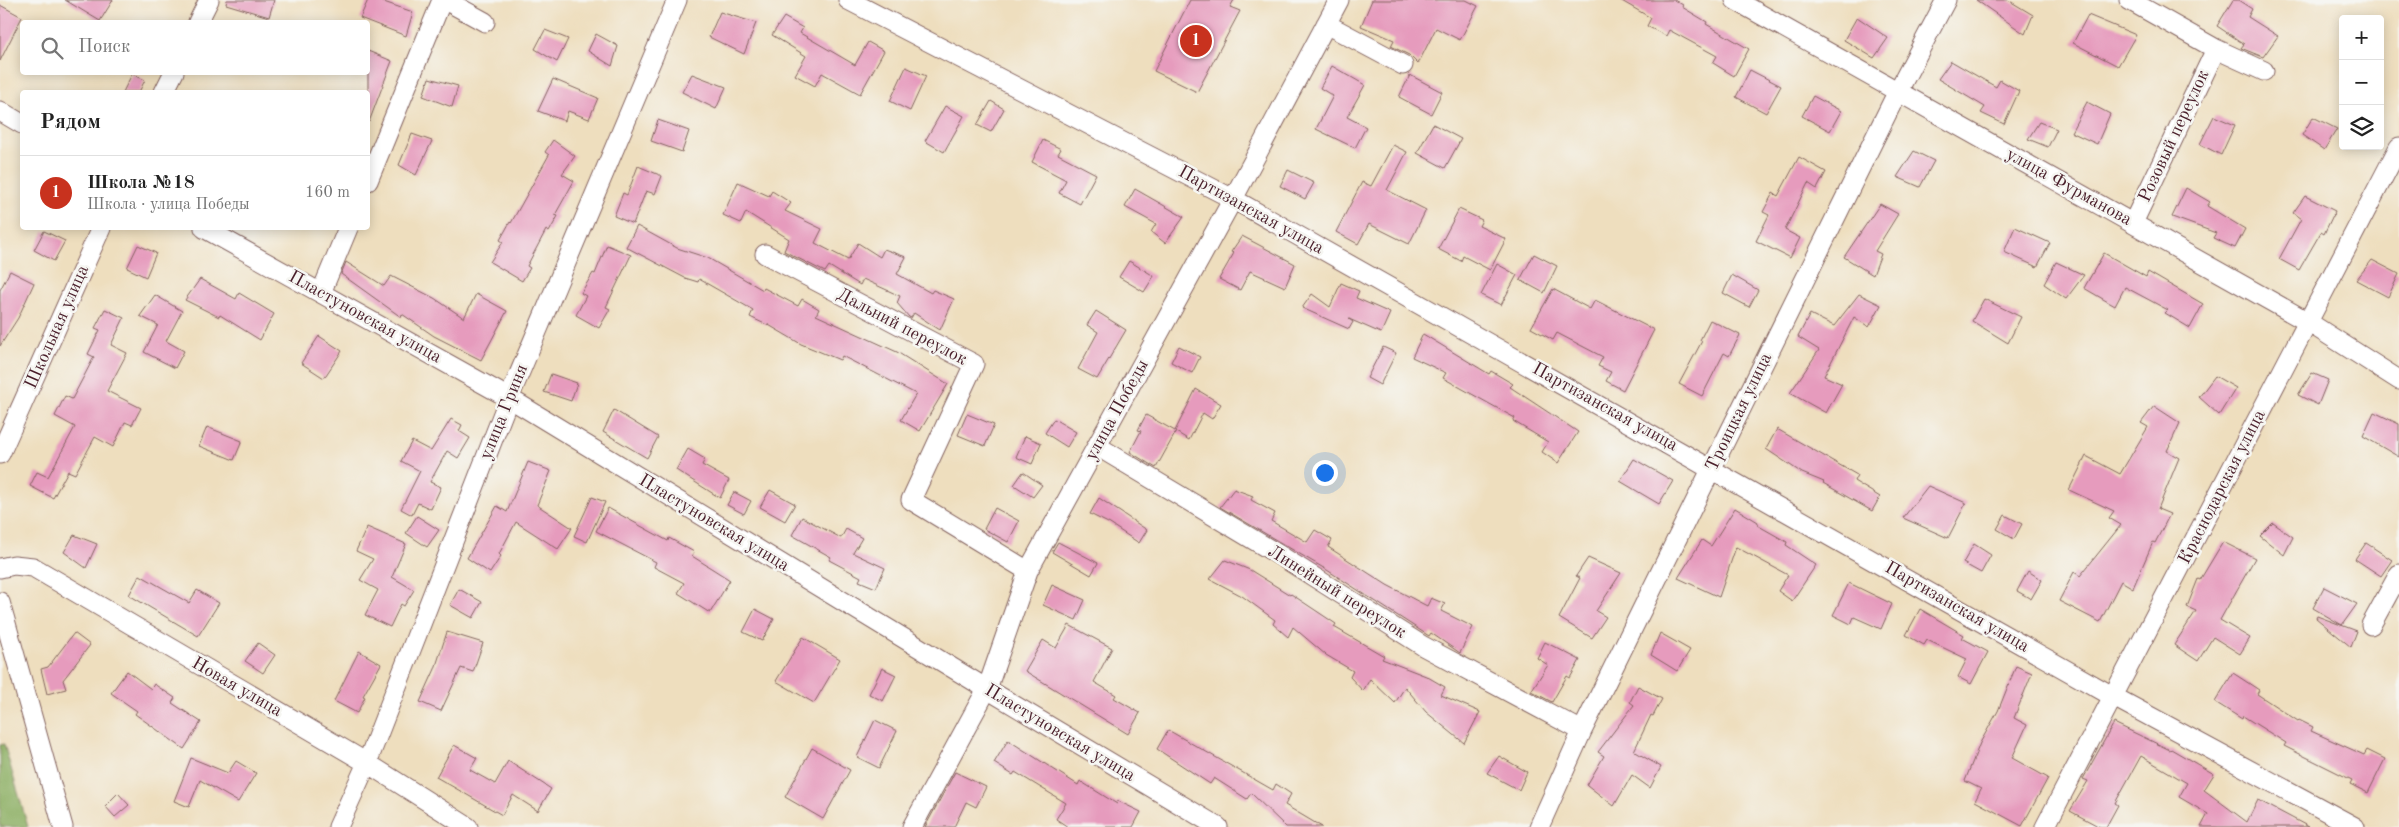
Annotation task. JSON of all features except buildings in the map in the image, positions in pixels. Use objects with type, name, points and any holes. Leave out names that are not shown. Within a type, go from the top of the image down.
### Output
[{"type":"street","points":[[199,20],[208,0]]},
{"type":"street","points":[[370,176],[443,0],[485,22]]},
{"type":"street","name":"улица Гриня","points":[[338,827],[367,763],[509,398],[677,0]]},
{"type":"street","name":"Партизанская улица","points":[[848,0],[1233,199],[2114,696],[2356,827]]},
{"type":"street","name":"улица Победы","points":[[912,827],[987,689],[1028,572],[1233,199],[1339,0]]},
{"type":"street","name":"улица Фурманова","points":[[1734,0],[2308,322],[2399,380]]},
{"type":"street","name":"Троицкая улица","points":[[1540,827],[1582,731],[1711,467],[1898,91],[1946,0]]},
{"type":"street","name":"Розовый переулок","points":[[2129,0],[2216,49],[2264,71]]},
{"type":"street","points":[[1326,24],[1403,65]]},
{"type":"street","name":"Розовый переулок","points":[[2133,223],[2216,49]]},
{"type":"street","points":[[165,90],[172,75]]},
{"type":"street","points":[[0,110],[20,123]]},
{"type":"street","name":"Краснодарская улица","points":[[2045,827],[2399,147]]},
{"type":"street","name":"Школьная улица","points":[[0,454],[100,230]]},
{"type":"street","name":"Пластуновская улица","points":[[208,230],[509,398],[987,689],[1218,827]]},
{"type":"street","points":[[322,293],[347,230]]},
{"type":"street","name":"Дальний переулок","points":[[765,254],[974,364],[911,500],[1028,572]]},
{"type":"street","name":"Линейный переулок","points":[[1097,446],[1284,558],[1423,646],[1582,731]]},
{"type":"street","name":"Новая улица","points":[[0,568],[14,565],[32,567],[367,763],[468,827]]},
{"type":"street","points":[[2370,625],[2399,574]]},
{"type":"street","points":[[0,602],[63,827]]},
{"type":"green space","points":[[4,744],[28,827],[0,827],[0,745]]},
{"type":"place","name":"Школа №18","points":[[1196,41]]}]
